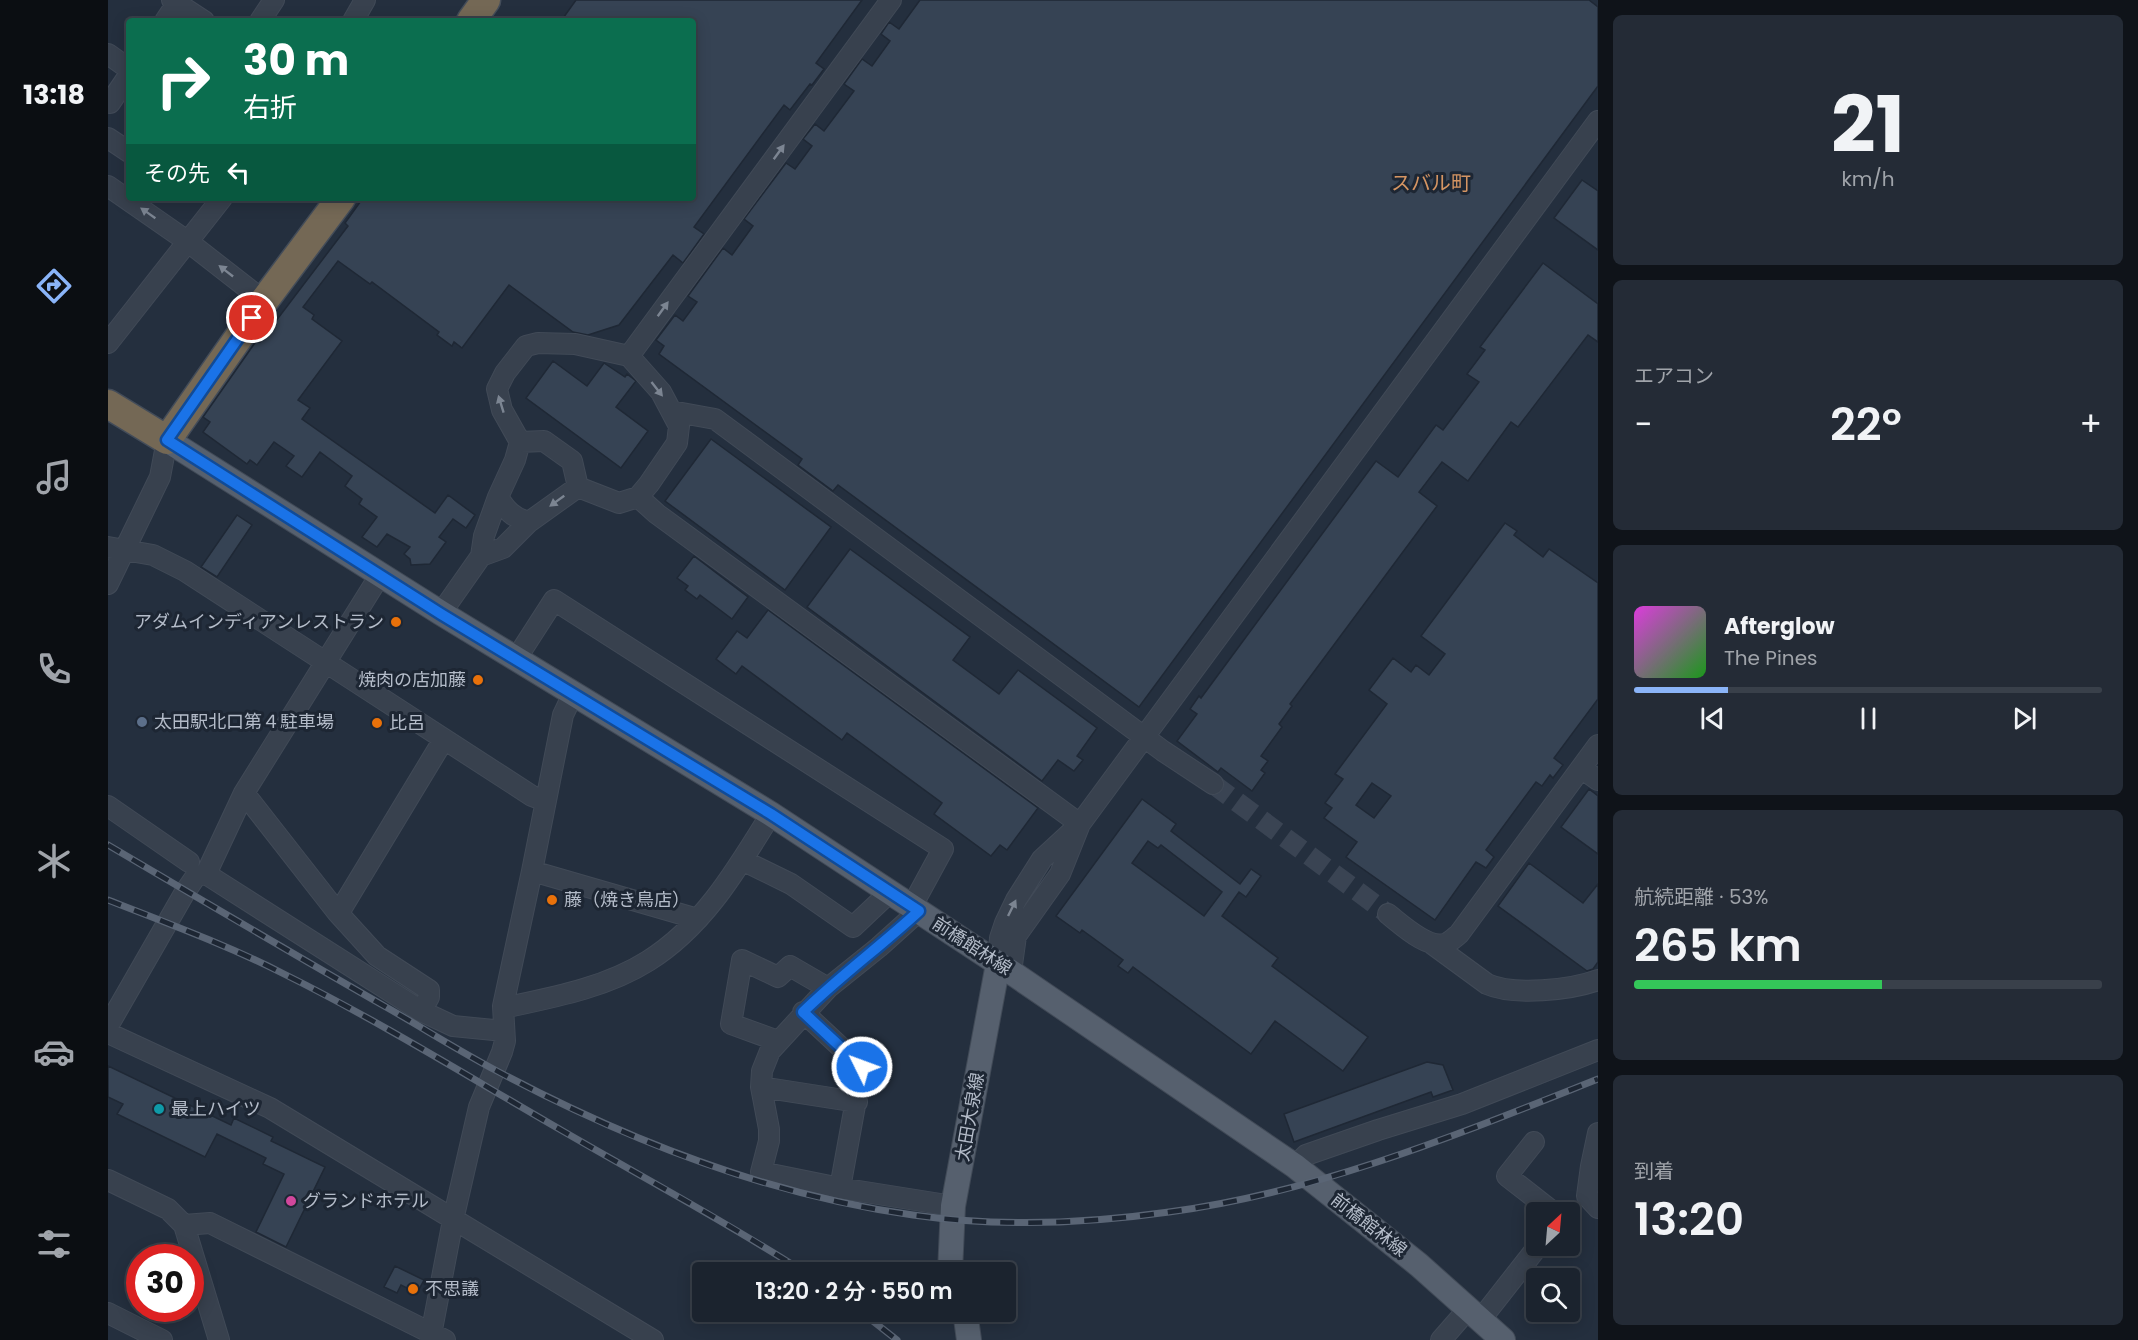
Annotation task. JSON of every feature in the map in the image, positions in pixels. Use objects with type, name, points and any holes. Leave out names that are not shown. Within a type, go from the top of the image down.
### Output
[{"type":"highway","points":[[473,18],[486,0]]},
{"type":"highway","points":[[108,404],[167,440],[334,201]]},
{"type":"main road","name":"前橋館林線","points":[[167,440],[441,614],[771,814],[1005,968],[1295,1166],[1419,1265],[1503,1340]]},
{"type":"main road","name":"太田大泉線","points":[[950,1262],[953,1206],[1005,968]]},
{"type":"main road","name":"太田大泉線","points":[[962,1262],[1005,968]]},
{"type":"main road","points":[[952,1322],[954,1340]]},
{"type":"main road","points":[[967,1322],[969,1340]]},
{"type":"street","points":[[262,18],[274,0]]},
{"type":"street","points":[[355,18],[365,0]]},
{"type":"street","points":[[629,356],[891,0]]},
{"type":"street","points":[[166,18],[174,2],[199,18]]},
{"type":"street","points":[[108,54],[126,67]]},
{"type":"street","points":[[108,101],[110,103],[126,79]]},
{"type":"street","points":[[1005,968],[1000,938],[1005,923],[1016,900],[1042,859],[1080,824],[1598,121]]},
{"type":"street","points":[[108,138],[126,150]]},
{"type":"street","points":[[108,186],[126,199]]},
{"type":"street","points":[[130,201],[187,241],[264,301]]},
{"type":"street","points":[[108,343],[220,201]]},
{"type":"street","points":[[441,614],[481,556],[484,536],[515,460],[520,442],[502,410],[497,389],[505,373],[526,346],[538,343],[575,344],[629,356],[660,392],[679,426],[677,443],[638,497],[619,503],[578,487]]},
{"type":"street","points":[[671,411],[715,419],[1162,751],[1213,784]]},
{"type":"street","points":[[108,584],[117,548],[160,477],[167,440]]},
{"type":"street","points":[[520,442],[544,441],[572,461],[578,487]]},
{"type":"street","points":[[481,556],[503,548],[529,522],[578,487]]},
{"type":"street","points":[[498,497],[506,510],[518,519],[529,522]]},
{"type":"street","points":[[638,497],[657,514],[1080,824]]},
{"type":"street","points":[[117,548],[153,555],[185,571],[532,796],[545,801]]},
{"type":"street","points":[[206,874],[244,793],[380,575]]},
{"type":"street","points":[[516,659],[554,600],[943,849],[916,909],[879,947],[834,982],[803,1012],[778,1041],[765,1063],[763,1095],[769,1141],[761,1172],[840,1188],[953,1206]]},
{"type":"street","points":[[184,1225],[210,1223],[435,1338],[453,1220],[479,1107],[502,1052],[503,1006],[563,715],[573,694]]},
{"type":"street","points":[[337,912],[344,906],[444,739]]},
{"type":"street","points":[[1388,914],[1422,940],[1438,945],[1448,943],[1459,934],[1598,745]]},
{"type":"street","points":[[1581,768],[1598,780]]},
{"type":"street","points":[[244,793],[337,912],[377,956],[429,990],[429,997],[421,1011]]},
{"type":"street","points":[[108,806],[189,862]]},
{"type":"street","points":[[503,1006],[562,995],[617,977],[647,962],[678,939],[698,919],[723,889],[771,814]]},
{"type":"street","points":[[742,860],[791,884],[853,927],[890,892]]},
{"type":"street","points":[[532,871],[698,919]]},
{"type":"street","points":[[108,1026],[185,892],[196,876],[206,874],[421,1011],[453,1026],[504,1031]]},
{"type":"street","points":[[1431,943],[1487,984],[1509,991],[1546,990],[1598,980]]},
{"type":"street","points":[[778,1041],[731,1024],[742,960],[778,977],[790,966],[834,982]]},
{"type":"street","points":[[803,1012],[862,1067],[840,1188]]},
{"type":"street","points":[[108,1034],[270,1108],[635,1335],[653,1340]]},
{"type":"street","points":[[1295,1166],[1306,1155],[1462,1104],[1598,1050]]},
{"type":"street","points":[[763,1095],[856,1102]]},
{"type":"street","points":[[1598,1133],[1595,1169],[1587,1196],[1598,1208]]},
{"type":"street","points":[[1534,1142],[1507,1176],[1540,1202]]},
{"type":"street","points":[[108,1180],[168,1209],[184,1225],[219,1340]]},
{"type":"street","points":[[1441,1340],[1475,1314],[1491,1310],[1531,1256]]},
{"type":"street","points":[[108,1313],[162,1340]]},
{"type":"building","points":[[576,0],[862,0],[816,63],[824,69],[790,110],[784,105],[694,227],[704,234],[683,263],[673,255],[619,325],[588,335],[573,332],[509,285],[462,348],[454,342],[452,346],[437,335],[439,332],[372,282],[370,284],[338,261],[303,307],[314,315],[312,319],[342,341],[298,400],[310,408],[302,419],[435,513],[448,495],[475,515],[466,528],[453,519],[439,537],[446,542],[430,564],[411,565],[410,559],[404,554],[410,547],[387,534],[377,547],[362,537],[377,517],[359,504],[362,499],[345,486],[352,476],[320,452],[302,477],[286,466],[294,456],[274,442],[257,465],[250,460],[247,464],[203,432],[210,422],[203,417],[257,340],[260,342],[348,226],[345,223],[361,201],[696,201],[696,18],[563,18]]},
{"type":"building","points":[[920,0],[1589,0],[1598,7],[1598,86],[1139,707],[838,485],[833,491],[798,465],[802,459],[659,354],[664,346],[656,340],[675,315],[683,321],[697,302],[688,296],[723,248],[732,255],[753,226],[744,219],[786,163],[795,169],[812,146],[803,139],[815,124],[824,131],[854,91],[844,84],[862,59],[872,66],[890,41],[881,34],[889,22],[899,29]]},
{"type":"building","points":[[1582,180],[1598,191],[1598,250],[1554,218]]},
{"type":"building","points":[[1543,263],[1598,304],[1598,342],[1588,335],[1518,427],[1511,422],[1468,481],[1442,462],[1419,492],[1437,506],[1290,704],[1292,706],[1279,724],[1282,727],[1261,756],[1268,761],[1261,770],[1265,773],[1252,791],[1221,768],[1218,772],[1177,741],[1197,714],[1190,709],[1199,696],[1201,698],[1376,461],[1398,477],[1436,425],[1443,430],[1479,382],[1467,374],[1485,350],[1480,347]]},
{"type":"building","points":[[553,361],[587,386],[604,363],[625,377],[627,374],[636,381],[616,407],[648,431],[621,468],[526,398]]},
{"type":"building","points":[[711,439],[831,527],[785,590],[665,501]]},
{"type":"building","points":[[237,515],[252,525],[217,577],[201,567]]},
{"type":"building","points":[[1505,523],[1517,531],[1514,535],[1543,557],[1549,549],[1598,583],[1598,699],[1554,758],[1563,765],[1553,778],[1550,775],[1542,786],[1536,782],[1486,850],[1494,857],[1486,868],[1476,862],[1435,920],[1346,857],[1357,842],[1324,818],[1332,808],[1325,803],[1343,779],[1335,774],[1387,704],[1369,690],[1393,658],[1411,672],[1416,665],[1429,675],[1445,654],[1421,636]],"holes":[[[1372,783],[1391,796],[1374,818],[1356,805]]]},
{"type":"building","points":[[850,549],[970,637],[953,660],[999,694],[1018,670],[1097,728],[1077,756],[1083,760],[1074,771],[1058,760],[1042,781],[807,607]]},
{"type":"building","points":[[694,556],[748,597],[732,619],[700,595],[697,599],[685,590],[688,586],[677,578]]},
{"type":"building","points":[[768,610],[1038,808],[1007,850],[1000,845],[991,856],[934,814],[942,803],[847,733],[842,740],[742,666],[736,674],[716,659],[737,631],[747,638]]},
{"type":"building","points":[[1589,789],[1598,796],[1598,854],[1561,827]]},
{"type":"building","points":[[1142,799],[1176,824],[1171,831],[1240,884],[1251,869],[1261,876],[1246,897],[1239,892],[1222,916],[1278,958],[1272,966],[1368,1037],[1343,1071],[1275,1021],[1251,1054],[1133,967],[1128,973],[1118,966],[1123,960],[1082,930],[1080,933],[1056,916]],"holes":[[[1148,841],[1158,848],[1161,845],[1222,892],[1204,916],[1132,863]]]},
{"type":"building","points":[[1529,863],[1583,903],[1598,884],[1598,962],[1593,969],[1587,971],[1498,906]]},
{"type":"building","points":[[1427,1062],[1443,1065],[1453,1090],[1433,1097],[1431,1092],[1294,1142],[1284,1114]]},
{"type":"building","points":[[108,1066],[231,1125],[234,1118],[273,1137],[271,1141],[325,1167],[286,1247],[256,1232],[284,1174],[263,1164],[266,1158],[217,1134],[205,1157],[117,1114],[123,1104],[108,1097]]},
{"type":"building","points":[[395,1266],[424,1280],[417,1293],[401,1285],[397,1293],[384,1287]]},
{"type":"tunnel","points":[[1213,784],[1388,914]]},
{"type":"railway","points":[[108,845],[469,1056],[596,1120],[647,1142],[751,1179],[804,1194],[913,1215],[977,1221],[1073,1221],[1137,1216],[1225,1203],[1280,1191],[1388,1159],[1598,1079]]},
{"type":"railway","points":[[108,900],[241,953],[319,992],[714,1217],[788,1262]]},
{"type":"railway","points":[[874,1322],[897,1340]]},
{"type":"place","name":"アダムインディアンレストラン","points":[[396,622]]},
{"type":"place","name":"焼肉の店加藤","points":[[478,680]]},
{"type":"place","name":"太田駅北口第４駐車場","points":[[142,722]]},
{"type":"place","name":"比呂","points":[[377,723]]},
{"type":"place","name":"藤（焼き鳥店）","points":[[552,900]]},
{"type":"place","name":"最上ハイツ","points":[[159,1109]]},
{"type":"place","name":"グランドホテル","points":[[291,1201]]},
{"type":"place","name":"不思議","points":[[413,1289]]},
{"type":"district","name":"スバル町","points":[[1431,183]]},
{"type":"route","points":[[252,318],[167,440],[441,614],[771,814],[919,911],[879,947],[840,977],[803,1012],[862,1067]]}]
